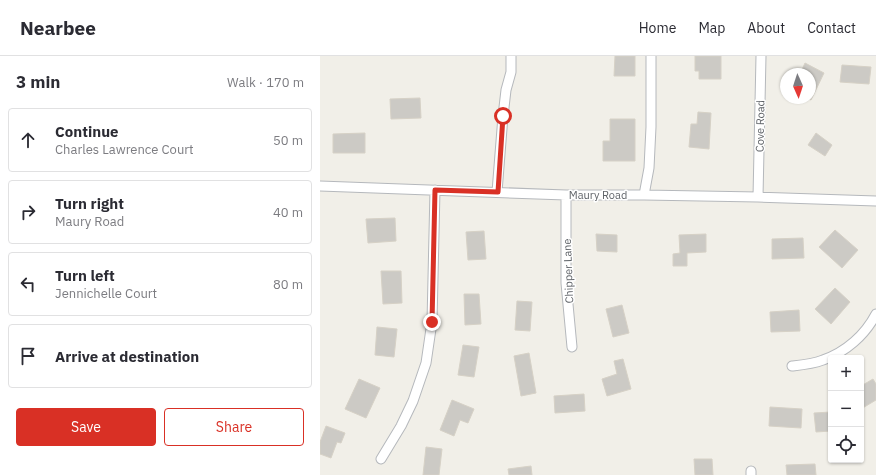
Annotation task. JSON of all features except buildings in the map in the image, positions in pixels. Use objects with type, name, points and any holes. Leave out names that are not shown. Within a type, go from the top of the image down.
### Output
[{"type":"street","points":[[498,192],[503,116],[506,90],[511,72],[511,56]]},
{"type":"street","points":[[644,195],[649,168],[651,128],[651,56]]},
{"type":"street","name":"Cove Road","points":[[758,197],[761,56]]},
{"type":"street","name":"Maury Road","points":[[320,186],[566,195],[758,197],[876,201]]},
{"type":"street","points":[[381,459],[401,426],[413,402],[426,363],[433,315],[435,190]]},
{"type":"street","name":"Chipper Lane","points":[[566,195],[566,283],[572,347]]},
{"type":"street","points":[[792,366],[822,361],[840,352],[860,336],[876,314]]},
{"type":"route","points":[[432,322],[435,190],[498,192],[503,116]]}]
